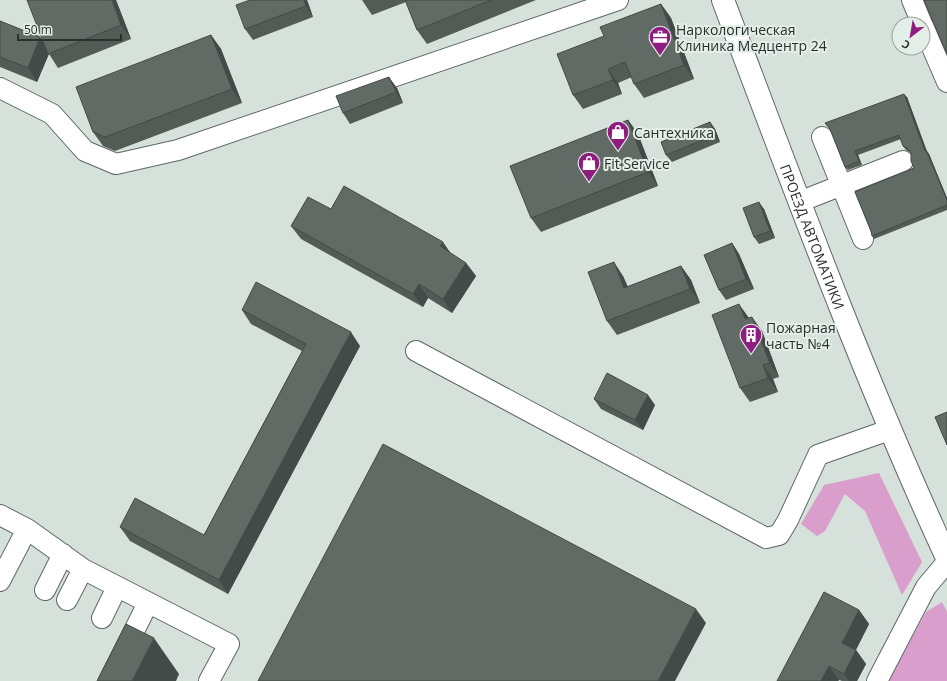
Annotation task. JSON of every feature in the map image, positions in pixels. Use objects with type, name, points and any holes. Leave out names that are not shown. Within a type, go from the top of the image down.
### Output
[{"type":"main road","name":"ПРОЕЗД АВТОМАТИКИ","points":[[723,0],[824,268],[889,430],[942,535],[947,558]]},
{"type":"lane","points":[[0,88],[52,114],[86,150],[116,164],[178,150],[618,0]]},
{"type":"lane","points":[[912,0],[919,16]]},
{"type":"lane","points":[[931,44],[947,82]]},
{"type":"lane","points":[[822,137],[863,238]]},
{"type":"lane","points":[[799,202],[904,161]]},
{"type":"lane","points":[[416,351],[766,538],[779,535],[788,520],[818,455],[889,430]]},
{"type":"lane","points":[[0,515],[27,529],[83,569],[229,644],[209,681]]},
{"type":"lane","points":[[0,582],[27,529]]},
{"type":"lane","points":[[45,590],[63,554]]},
{"type":"lane","points":[[877,681],[926,587],[947,562]]},
{"type":"lane","points":[[67,600],[83,569]]},
{"type":"lane","points":[[102,618],[117,586]]},
{"type":"lane","points":[[109,681],[148,603]]},
{"type":"shaded area","points":[[879,473],[922,562],[902,595],[865,511],[845,494],[825,531],[817,536],[801,524],[824,485]]},
{"type":"shaded area","points":[[942,602],[947,612],[947,681],[888,681],[926,612]]},
{"type":"building","points":[[27,0],[112,0],[121,25],[48,54]]},
{"type":"building","points":[[250,0],[304,0],[306,6],[245,29],[236,5]]},
{"type":"building","points":[[405,0],[491,0],[417,30]]},
{"type":"building","points":[[924,0],[947,0],[947,54],[931,16]]},
{"type":"building","points":[[661,4],[684,65],[634,84],[625,62],[608,69],[613,80],[573,95],[557,54],[604,36],[600,27]]},
{"type":"building","points":[[0,21],[40,37],[28,68],[0,57]]},
{"type":"building","points":[[211,35],[232,89],[105,137],[93,132],[76,87]]},
{"type":"building","points":[[389,77],[396,92],[343,113],[336,96]]},
{"type":"building","points":[[904,94],[925,151],[926,150],[947,200],[947,205],[872,236],[855,192],[914,168],[911,161],[911,153],[903,146],[899,135],[855,151],[859,161],[845,167],[830,129],[825,123]]},
{"type":"building","name":"Fit Service","points":[[628,120],[648,172],[531,218],[510,166]]},
{"type":"building","points":[[710,122],[715,135],[666,155],[661,142]]},
{"type":"building","points":[[344,186],[443,242],[440,246],[466,263],[443,299],[419,284],[413,294],[291,226],[308,197],[331,209]]},
{"type":"building","points":[[759,202],[770,231],[754,237],[743,208]]},
{"type":"building","points":[[732,243],[746,279],[719,290],[704,255]]},
{"type":"building","points":[[614,262],[624,288],[681,266],[690,289],[607,321],[588,272]]},
{"type":"building","points":[[256,282],[351,332],[219,580],[120,527],[135,498],[204,535],[306,344],[242,310]]},
{"type":"building","name":"Пожарная часть №4","points":[[739,304],[745,319],[752,317],[770,363],[763,365],[768,378],[740,388],[712,315]]},
{"type":"building","points":[[607,373],[648,395],[635,420],[594,399]]},
{"type":"building","points":[[947,412],[947,445],[935,417]]},
{"type":"building","points":[[383,444],[696,609],[658,681],[258,681]]},
{"type":"building","points":[[824,592],[859,610],[842,643],[856,650],[844,674],[829,666],[821,681],[777,681]]},
{"type":"building","points":[[126,624],[154,638],[132,681],[97,681]]},
{"type":"place","name":"Наркологическая Клиника Медцентр 24","points":[[660,56]]},
{"type":"place","name":"Сантехника","points":[[618,152]]},
{"type":"place","name":"Fit Service","points":[[589,182]]},
{"type":"place","name":"Пожарная часть №4","points":[[751,354]]}]
